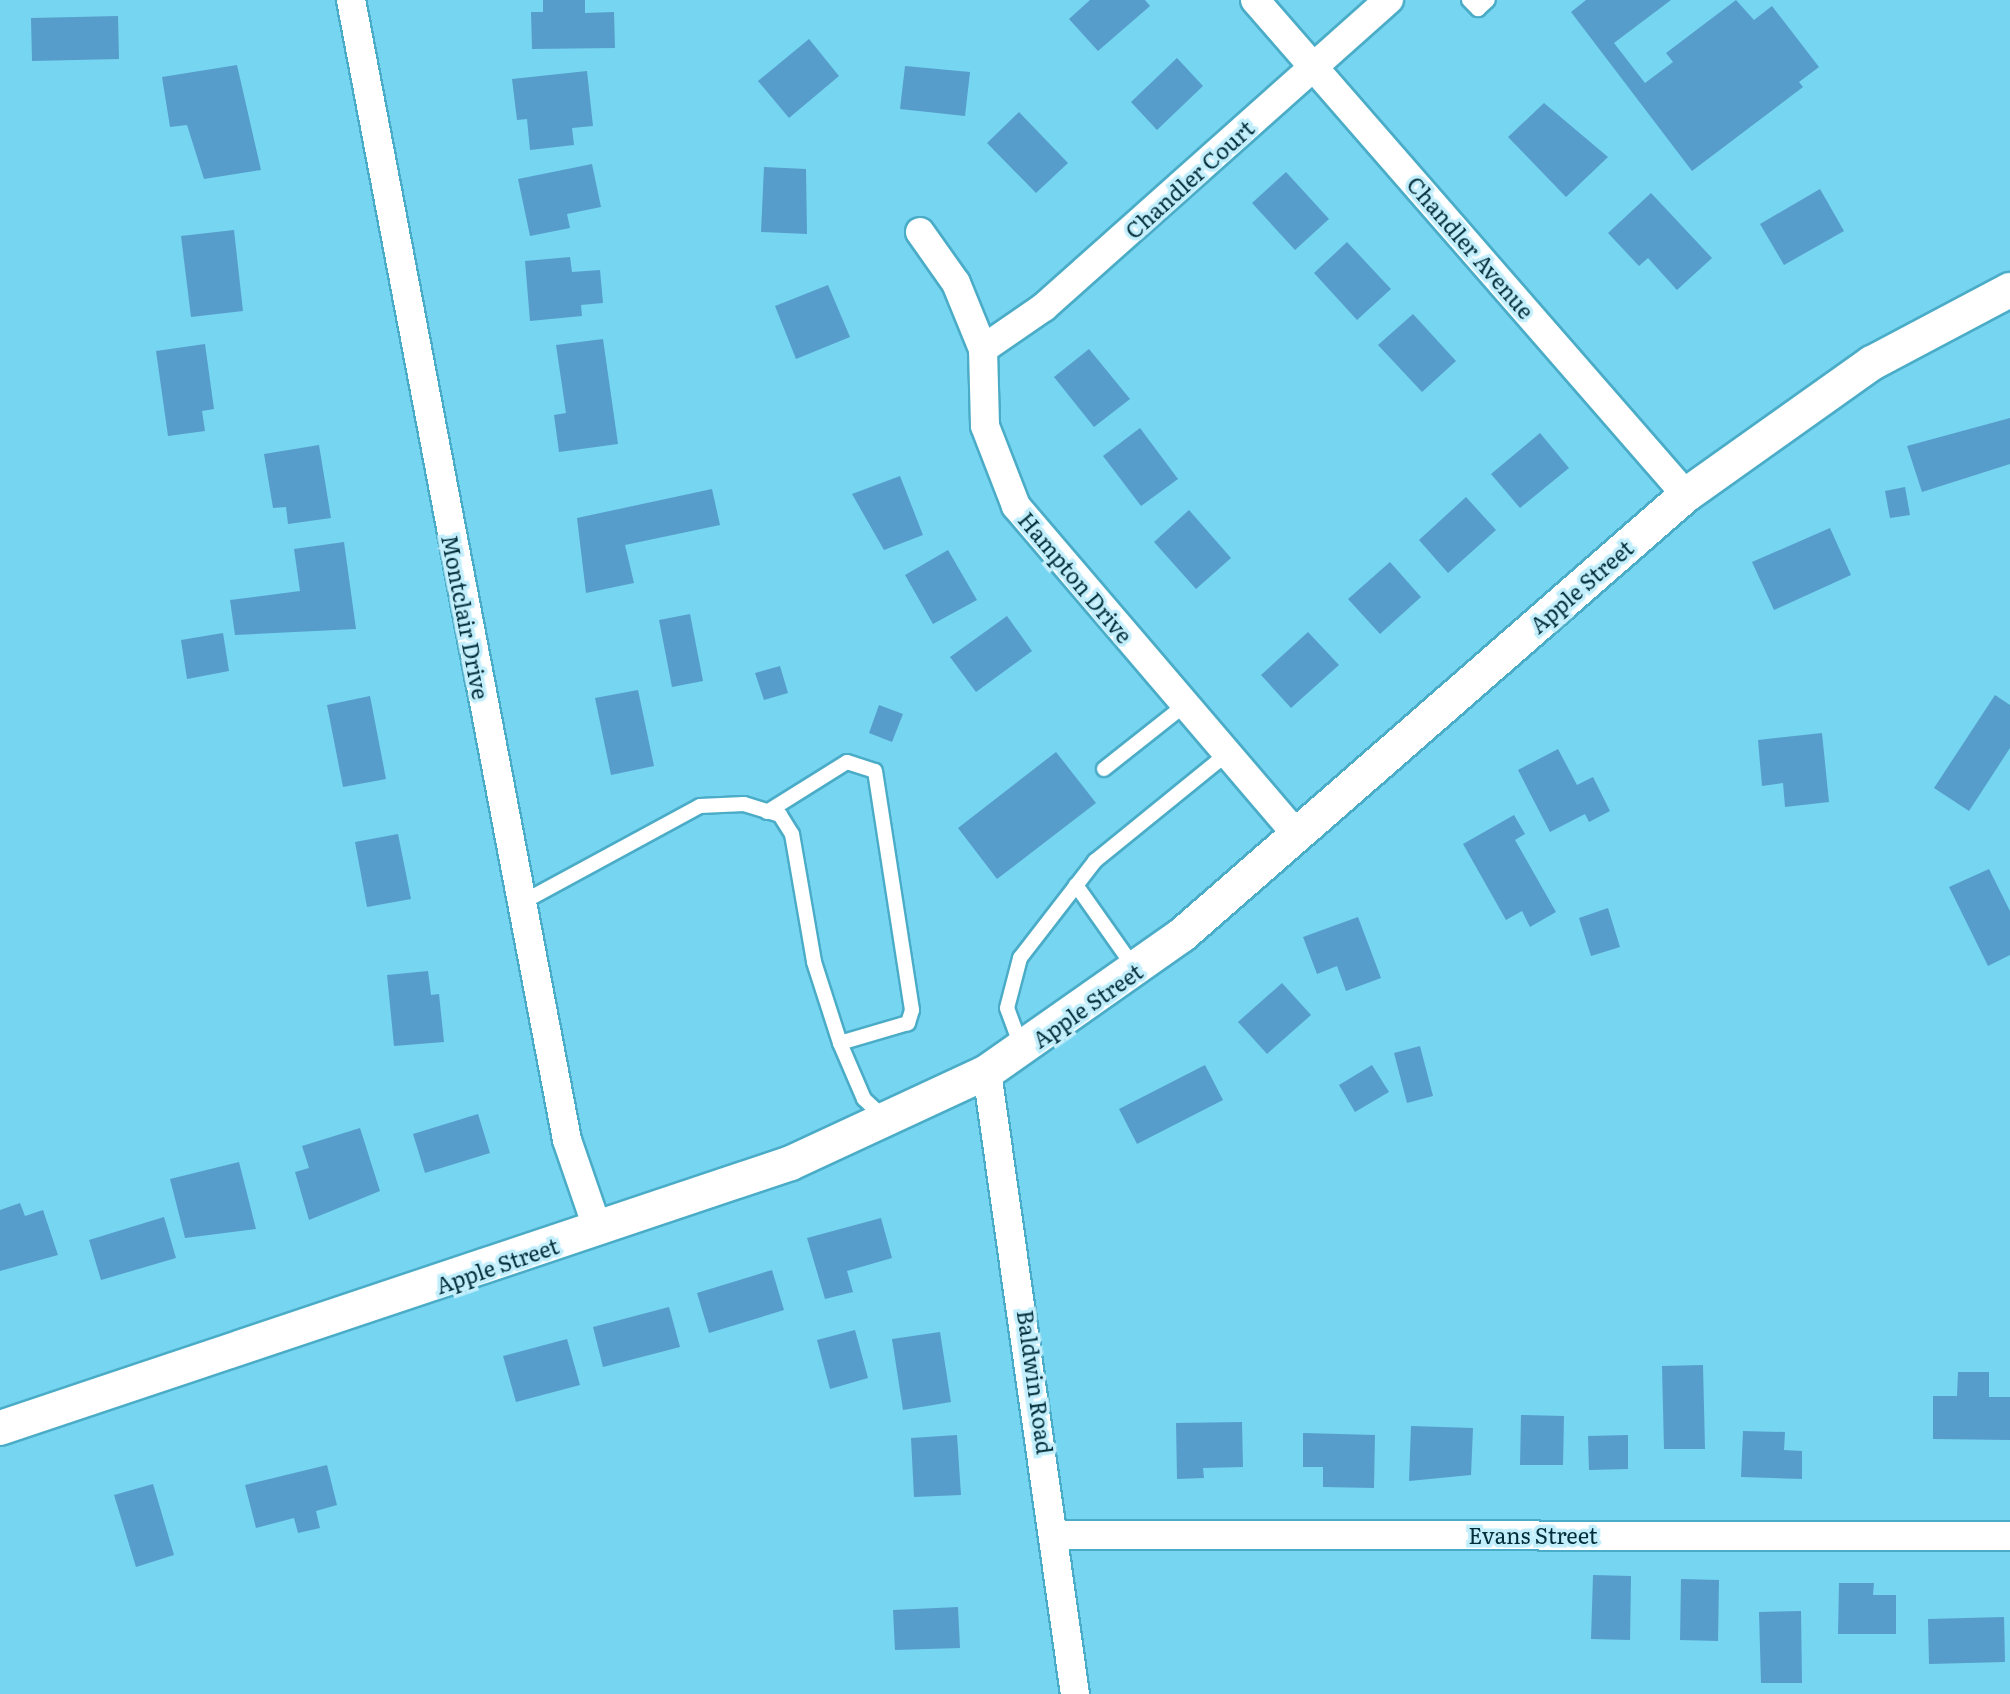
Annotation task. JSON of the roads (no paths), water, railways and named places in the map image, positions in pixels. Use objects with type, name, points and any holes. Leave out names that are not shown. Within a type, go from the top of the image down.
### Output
[{"type":"street","name":"Montclair Drive","points":[[351,0],[567,1140],[598,1230]]},
{"type":"street","name":"Chandler Avenue","points":[[1255,0],[1686,495]]},
{"type":"street","name":"Chandler Court","points":[[983,349],[1044,307],[1389,0]]},
{"type":"street","name":"Hampton Drive","points":[[920,232],[956,283],[983,349],[985,426],[1016,506],[1298,836]]},
{"type":"street","name":"Apple Street","points":[[0,1428],[598,1230],[891,1121],[987,1072],[1136,971],[1298,836],[1686,495],[1872,363],[2010,290]]},
{"type":"street","name":"Baldwin Road","points":[[987,1072],[1057,1535],[1075,1694]]},
{"type":"street","name":"Evans Street","points":[[1057,1535],[2010,1536]]},
{"type":"lane","points":[[1469,0],[1478,9],[1488,0]]},
{"type":"lane","points":[[1104,769],[1186,704]]},
{"type":"lane","points":[[1022,1050],[1007,1008],[1009,981],[1095,861],[1228,753]]},
{"type":"lane","points":[[767,812],[847,762],[875,771],[912,1010],[908,1023],[840,1043]]},
{"type":"lane","points":[[523,902],[700,806],[744,804],[767,812],[792,834],[814,962],[840,1043],[872,1112],[891,1121]]},
{"type":"lane","points":[[1076,885],[1136,971]]}]
